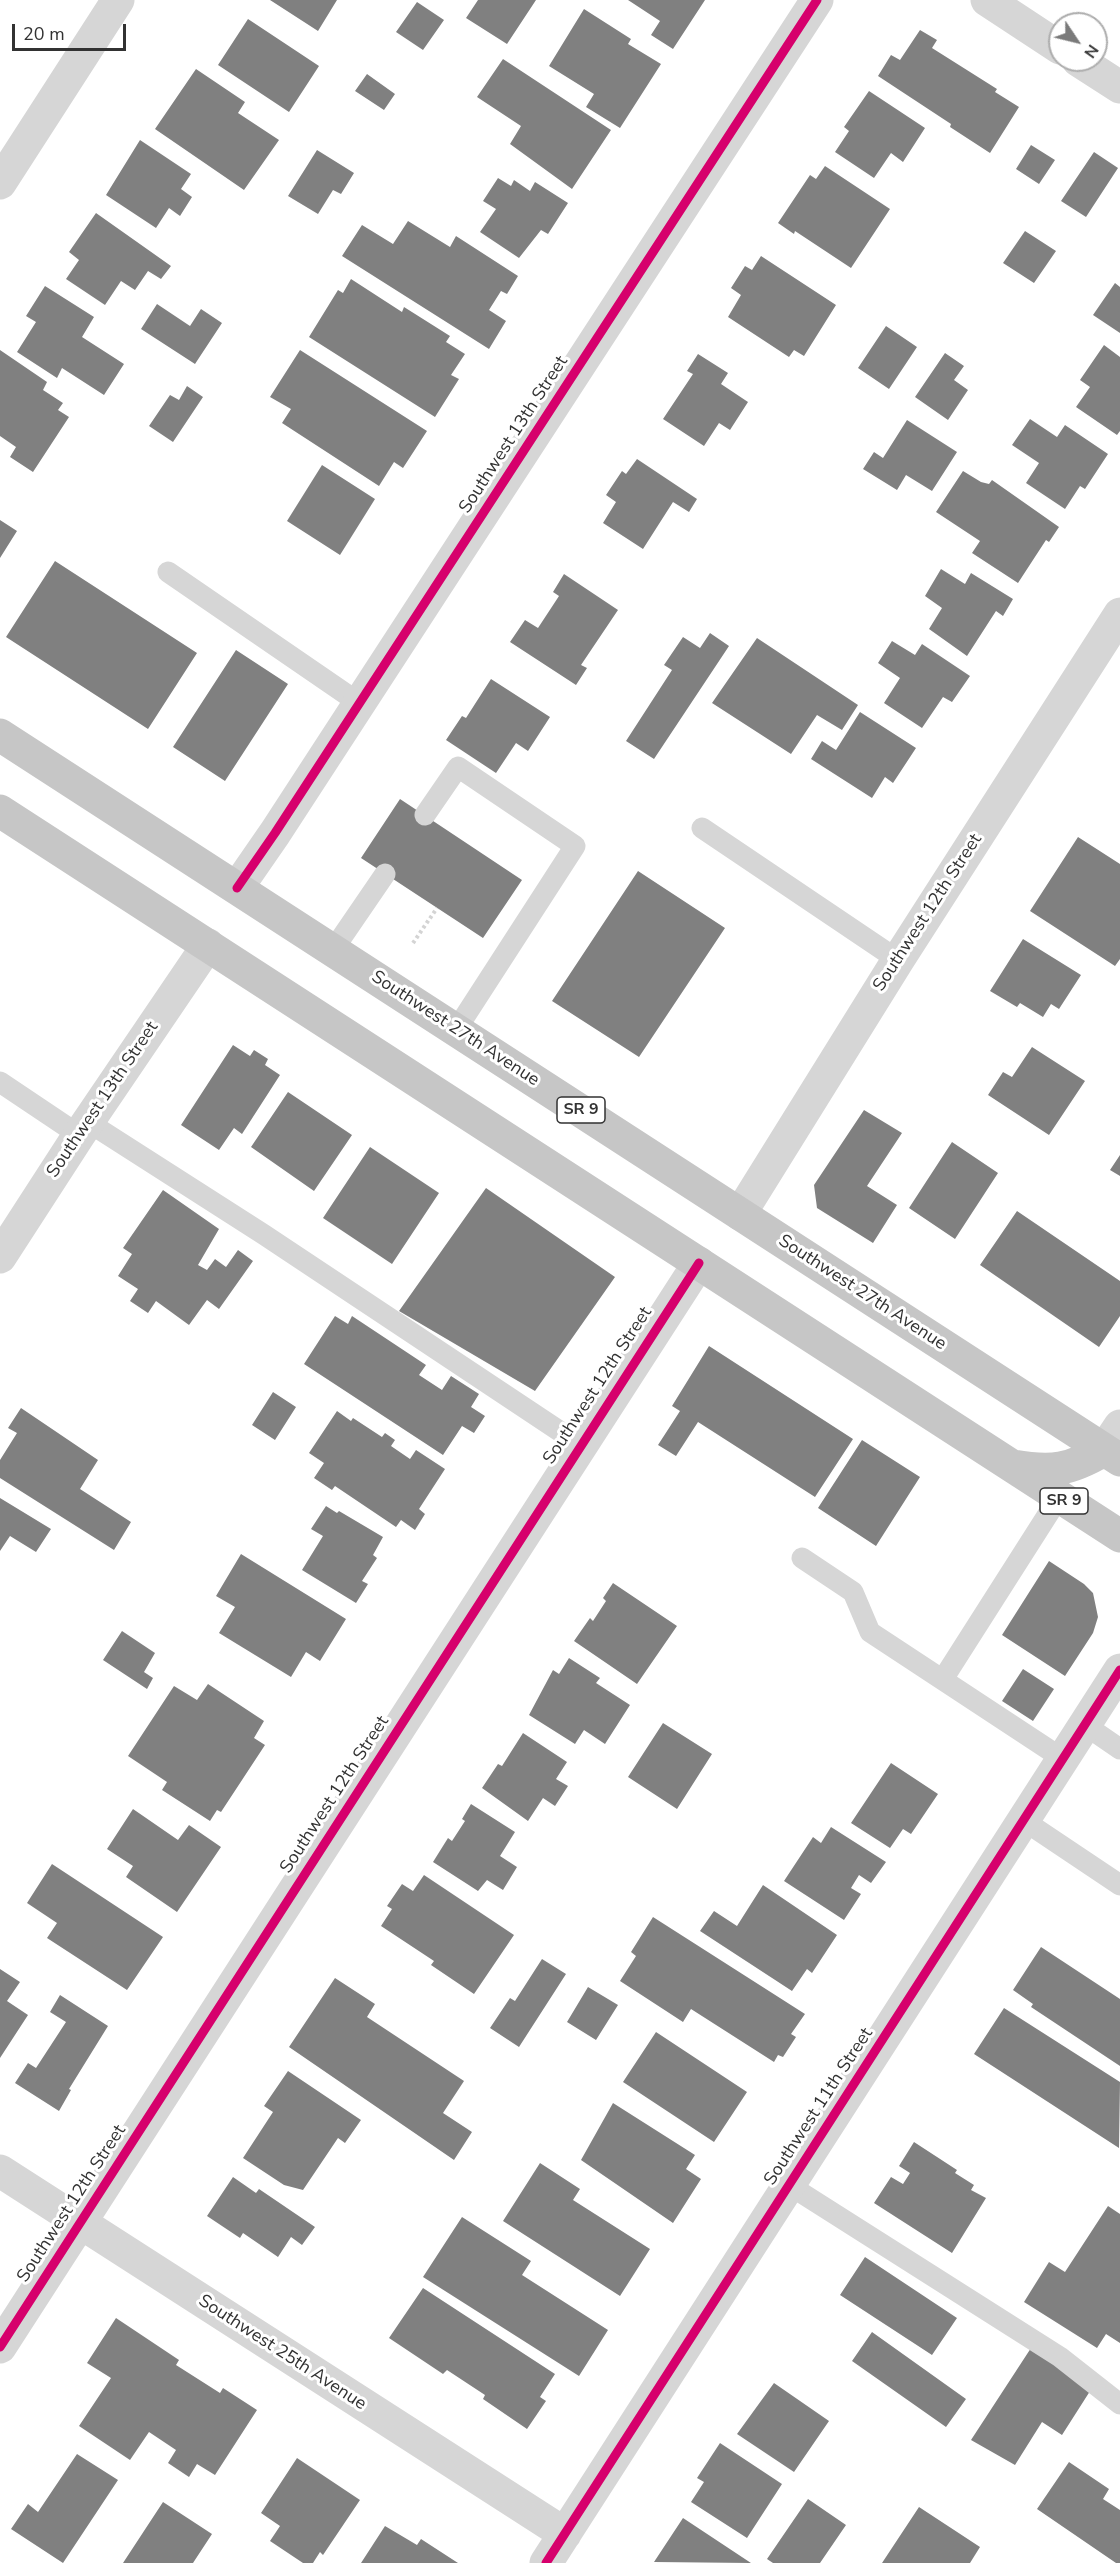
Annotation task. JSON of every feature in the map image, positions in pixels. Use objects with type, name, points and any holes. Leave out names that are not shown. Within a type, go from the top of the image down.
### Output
[{"type":"highway","name":"Southwest 27th Avenue","points":[[0,735],[740,1214],[1115,1446]]},
{"type":"highway","name":"SR 9","points":[[0,811],[1120,1536]]},
{"type":"highway","points":[[1008,1465],[1042,1471],[1066,1469],[1115,1446]]},
{"type":"street","points":[[0,183],[118,0]]},
{"type":"street","name":"Southwest 13th Street","points":[[237,888],[817,0]]},
{"type":"street","points":[[987,0],[1048,40]]},
{"type":"street","points":[[1097,72],[1120,87]]},
{"type":"street","name":"Southwest 12th Street","points":[[740,1214],[898,960],[1120,614]]},
{"type":"street","name":"Southwest 13th Street","points":[[0,1257],[83,1128],[208,945]]},
{"type":"street","name":"Southwest 12th Street","points":[[0,2347],[579,1444],[699,1263]]},
{"type":"street","name":"Southwest 11th Street","points":[[546,2563],[1120,1670]]},
{"type":"street","name":"Southwest 25th Avenue","points":[[0,2171],[565,2534]]},
{"type":"lane","points":[[168,572],[359,703]]},
{"type":"lane","points":[[425,815],[458,767],[575,846],[456,1030]]},
{"type":"lane","points":[[702,828],[898,960]]},
{"type":"lane","points":[[333,950],[385,874]]},
{"type":"lane","points":[[0,1082],[263,1234],[579,1444]]},
{"type":"lane","points":[[943,1679],[1059,1497]]},
{"type":"lane","points":[[802,1558],[853,1592],[870,1632],[1063,1759]]},
{"type":"lane","points":[[1085,1725],[1120,1749]]},
{"type":"lane","points":[[1023,1820],[1120,1885]]},
{"type":"lane","points":[[789,2185],[1060,2357],[1120,2404]]},
{"type":"path","points":[[413,943],[437,908]]},
{"type":"building","points":[[270,0],[337,0],[318,31]]},
{"type":"building","points":[[478,0],[536,0],[507,44],[466,18]]},
{"type":"building","points":[[628,0],[705,0],[673,49],[651,35],[660,21]]},
{"type":"building","points":[[417,2],[444,20],[423,50],[396,32]]},
{"type":"building","points":[[584,9],[631,39],[628,44],[661,64],[620,128],[586,107],[594,94],[549,66]]},
{"type":"building","points":[[248,19],[319,66],[289,112],[218,65]]},
{"type":"building","points":[[920,30],[937,40],[932,48],[997,89],[995,92],[1019,107],[990,153],[950,127],[951,124],[878,76],[891,55],[900,60]]},
{"type":"building","points":[[503,59],[611,130],[572,189],[510,144],[521,126],[477,97]]},
{"type":"building","points":[[196,69],[245,102],[238,113],[279,140],[244,190],[155,129]]},
{"type":"building","points":[[367,74],[395,94],[384,110],[355,91]]},
{"type":"building","points":[[869,91],[925,128],[903,162],[891,153],[874,178],[835,152],[849,131],[844,127]]},
{"type":"building","points":[[140,140],[191,174],[181,189],[192,197],[180,216],[169,208],[156,228],[106,195]]},
{"type":"building","points":[[1031,145],[1055,160],[1039,184],[1016,169]]},
{"type":"building","points":[[317,150],[354,173],[341,194],[333,190],[318,214],[288,196]]},
{"type":"building","points":[[1094,152],[1118,168],[1086,217],[1061,201]]},
{"type":"building","points":[[825,166],[890,209],[851,268],[795,231],[794,234],[778,223],[810,175],[816,179]]},
{"type":"building","points":[[498,178],[511,186],[514,180],[530,191],[535,182],[568,203],[548,234],[541,230],[519,258],[480,232],[496,209],[483,201]]},
{"type":"building","points":[[96,213],[171,266],[161,279],[148,271],[135,290],[121,281],[105,305],[66,279],[79,260],[69,252]]},
{"type":"building","points":[[408,221],[450,247],[456,236],[518,276],[507,294],[501,291],[489,310],[506,321],[489,349],[342,256],[362,225],[393,244]]},
{"type":"building","points":[[1025,231],[1056,251],[1034,283],[1003,263]]},
{"type":"building","points":[[761,256],[836,305],[804,356],[794,350],[789,357],[728,317],[741,295],[731,288],[745,266],[752,270]]},
{"type":"building","points":[[351,279],[402,312],[404,307],[450,336],[446,342],[465,354],[451,375],[459,379],[435,417],[309,337],[338,290],[343,293]]},
{"type":"building","points":[[1115,283],[1120,287],[1120,333],[1093,315]]},
{"type":"building","points":[[45,286],[94,317],[82,337],[124,364],[104,395],[62,368],[57,378],[17,352],[36,322],[26,316]]},
{"type":"building","points":[[157,304],[190,326],[201,309],[222,323],[195,364],[141,329]]},
{"type":"building","points":[[886,326],[917,347],[889,389],[858,368]]},
{"type":"building","points":[[1104,345],[1120,357],[1120,431],[1117,435],[1076,407],[1090,387],[1080,380]]},
{"type":"building","points":[[0,350],[47,382],[43,390],[63,403],[58,410],[69,417],[33,472],[10,457],[16,447],[0,436]]},
{"type":"building","points":[[300,350],[427,431],[403,468],[394,462],[379,486],[282,423],[291,409],[270,397]]},
{"type":"building","points":[[945,353],[964,366],[954,380],[968,390],[948,420],[915,397]]},
{"type":"building","points":[[698,354],[728,373],[721,384],[748,402],[730,430],[719,423],[704,446],[663,419],[693,374],[687,371]]},
{"type":"building","points":[[187,386],[203,397],[173,442],[149,426],[170,395],[179,400]]},
{"type":"building","points":[[1030,419],[1057,437],[1065,425],[1108,454],[1085,489],[1080,486],[1065,509],[1026,483],[1039,463],[1012,445]]},
{"type":"building","points":[[907,420],[957,452],[932,491],[906,475],[897,490],[863,469],[874,452],[883,458]]},
{"type":"building","points":[[637,459],[697,499],[689,512],[673,502],[643,549],[603,523],[616,502],[606,495],[622,471],[626,474]]},
{"type":"building","points":[[322,465],[375,499],[340,555],[287,521]]},
{"type":"building","points":[[963,471],[981,482],[989,484],[992,480],[1059,527],[1049,542],[1046,540],[1018,583],[972,553],[980,541],[936,512]]},
{"type":"building","points":[[0,520],[17,531],[0,558]]},
{"type":"building","points":[[55,561],[197,653],[148,729],[6,637]]},
{"type":"building","points":[[941,569],[965,584],[971,573],[1013,599],[1003,616],[996,611],[967,656],[929,629],[942,608],[925,596]]},
{"type":"building","points":[[564,574],[618,610],[581,665],[587,668],[576,685],[510,642],[525,620],[538,628],[559,596],[553,592]]},
{"type":"building","points":[[710,633],[729,646],[654,759],[626,741],[672,670],[664,665],[683,637],[700,648]]},
{"type":"building","points":[[757,638],[858,705],[842,730],[817,715],[791,754],[712,703]]},
{"type":"building","points":[[892,641],[915,655],[922,644],[970,676],[952,702],[943,697],[922,728],[884,703],[900,678],[878,663]]},
{"type":"building","points":[[236,650],[288,684],[225,781],[173,747]]},
{"type":"building","points":[[491,679],[550,717],[528,751],[516,743],[496,773],[446,740],[462,716],[466,718]]},
{"type":"building","points":[[860,712],[916,748],[893,783],[885,777],[872,798],[811,759],[822,741],[836,750]]},
{"type":"building","points":[[400,799],[522,880],[483,938],[361,858]]},
{"type":"building","points":[[1078,837],[1120,864],[1120,959],[1115,966],[1030,911]]},
{"type":"building","points":[[638,871],[725,928],[639,1057],[552,1001]]},
{"type":"building","points":[[1023,939],[1081,975],[1059,1009],[1051,1004],[1043,1017],[1020,1003],[1017,1007],[990,991]]},
{"type":"building","points":[[233,1045],[250,1056],[254,1050],[268,1059],[265,1065],[280,1075],[242,1134],[234,1128],[219,1150],[181,1125]]},
{"type":"building","points":[[1032,1047],[1085,1081],[1049,1135],[988,1095],[1003,1072],[1012,1077]]},
{"type":"building","points":[[288,1092],[352,1135],[314,1191],[251,1147]]},
{"type":"building","points":[[864,1110],[902,1133],[867,1186],[897,1205],[873,1243],[817,1208],[814,1185]]},
{"type":"building","points":[[952,1142],[998,1173],[955,1239],[909,1208]]},
{"type":"building","points":[[370,1147],[439,1193],[392,1264],[323,1218]]},
{"type":"building","points":[[1120,1155],[1120,1176],[1110,1170]]},
{"type":"building","points":[[486,1188],[615,1277],[535,1391],[399,1311]]},
{"type":"building","points":[[163,1190],[219,1229],[198,1265],[207,1270],[215,1259],[226,1267],[238,1250],[253,1261],[219,1309],[207,1300],[189,1325],[156,1301],[148,1313],[130,1301],[138,1289],[118,1276],[132,1254],[123,1248]]},
{"type":"building","points":[[1017,1211],[1120,1281],[1120,1316],[1099,1347],[980,1265]]},
{"type":"building","points":[[335,1316],[348,1324],[352,1316],[426,1365],[419,1375],[442,1390],[451,1376],[479,1394],[471,1407],[485,1416],[474,1433],[462,1426],[443,1455],[304,1364]]},
{"type":"building","points":[[709,1346],[853,1439],[815,1497],[698,1422],[676,1456],[658,1445],[680,1411],[672,1406]]},
{"type":"building","points":[[273,1392],[296,1407],[275,1440],[252,1425]]},
{"type":"building","points":[[21,1408],[98,1460],[80,1489],[131,1522],[114,1550],[0,1478],[0,1460],[17,1433],[8,1428]]},
{"type":"building","points":[[337,1411],[351,1421],[353,1418],[382,1437],[385,1433],[395,1440],[391,1446],[410,1459],[416,1450],[445,1469],[419,1509],[425,1514],[415,1530],[401,1520],[396,1527],[335,1486],[332,1490],[314,1478],[324,1463],[309,1453]]},
{"type":"building","points":[[862,1440],[920,1477],[876,1546],[818,1508]]},
{"type":"building","points":[[0,1498],[51,1529],[36,1552],[10,1536],[0,1551]]},
{"type":"building","points":[[326,1506],[337,1513],[339,1511],[383,1537],[373,1555],[377,1558],[362,1581],[368,1584],[356,1603],[302,1570],[323,1536],[311,1529]]},
{"type":"building","points":[[241,1554],[346,1619],[320,1661],[306,1652],[291,1677],[219,1633],[235,1607],[216,1596]]},
{"type":"building","points":[[1049,1561],[1084,1584],[1093,1593],[1098,1617],[1093,1633],[1065,1676],[1002,1635]]},
{"type":"building","points":[[613,1583],[677,1626],[637,1684],[574,1641],[590,1618],[593,1621],[606,1601],[603,1598]]},
{"type":"building","points":[[122,1631],[155,1653],[144,1672],[153,1678],[147,1689],[103,1660]]},
{"type":"building","points":[[569,1658],[600,1678],[596,1683],[630,1705],[605,1744],[584,1730],[575,1744],[529,1715],[553,1670],[559,1674]]},
{"type":"building","points":[[1023,1669],[1054,1689],[1033,1721],[1002,1701]]},
{"type":"building","points":[[208,1684],[264,1721],[254,1738],[265,1745],[221,1812],[217,1810],[210,1821],[162,1790],[167,1782],[128,1756],[174,1686],[197,1700]]},
{"type":"building","points":[[663,1723],[712,1754],[677,1809],[628,1777]]},
{"type":"building","points":[[523,1733],[567,1762],[556,1779],[568,1786],[555,1806],[543,1798],[528,1821],[482,1788],[498,1764],[502,1766]]},
{"type":"building","points":[[891,1763],[938,1794],[911,1834],[903,1829],[890,1848],[851,1823]]},
{"type":"building","points":[[471,1804],[515,1832],[500,1856],[517,1867],[503,1890],[487,1880],[478,1891],[433,1862],[448,1838],[452,1841],[465,1821],[462,1819]]},
{"type":"building","points":[[133,1809],[178,1840],[189,1825],[221,1847],[177,1912],[126,1877],[133,1866],[107,1849]]},
{"type":"building","points":[[831,1827],[886,1862],[871,1883],[859,1875],[851,1888],[861,1894],[844,1920],[784,1881],[813,1837],[821,1843]]},
{"type":"building","points":[[52,1864],[163,1937],[127,1990],[47,1938],[57,1923],[27,1903]]},
{"type":"building","points":[[424,1875],[514,1935],[474,1994],[431,1965],[434,1961],[381,1926],[392,1909],[387,1906],[402,1884],[413,1891]]},
{"type":"building","points":[[763,1885],[837,1935],[812,1973],[807,1969],[792,1991],[700,1931],[714,1911],[737,1926]]},
{"type":"building","points":[[653,1917],[805,2014],[791,2034],[796,2037],[783,2057],[778,2055],[774,2062],[691,2009],[683,2022],[620,1981],[636,1956],[631,1952]]},
{"type":"building","points":[[1041,1947],[1120,1999],[1120,2066],[1031,2007],[1033,2004],[1013,1990]]},
{"type":"building","points":[[542,1959],[566,1974],[519,2047],[490,2028],[510,1998],[515,2001]]},
{"type":"building","points":[[0,1969],[20,1982],[7,2001],[28,2015],[0,2058]]},
{"type":"building","points":[[335,1978],[375,2004],[367,2017],[464,2081],[443,2113],[472,2132],[454,2160],[289,2047]]},
{"type":"building","points":[[588,1987],[618,2005],[596,2040],[567,2022]]},
{"type":"building","points":[[60,1995],[108,2026],[69,2089],[71,2090],[59,2111],[15,2083],[28,2063],[36,2068],[66,2022],[50,2012]]},
{"type":"building","points":[[1004,2008],[1120,2082],[1119,2148],[974,2054]]},
{"type":"building","points":[[656,2032],[747,2092],[714,2142],[623,2082]]},
{"type":"building","points":[[288,2071],[361,2120],[345,2143],[338,2138],[303,2190],[284,2185],[243,2158],[273,2112],[264,2106]]},
{"type":"building","points":[[613,2103],[695,2155],[686,2169],[701,2179],[673,2223],[581,2160]]},
{"type":"building","points":[[914,2142],[957,2170],[955,2173],[974,2185],[971,2190],[986,2198],[952,2253],[874,2203],[891,2177],[903,2184],[910,2173],[899,2166]]},
{"type":"building","points":[[540,2163],[580,2189],[573,2200],[650,2249],[620,2296],[503,2221]]},
{"type":"building","points":[[233,2177],[256,2193],[259,2189],[315,2227],[302,2245],[291,2237],[278,2257],[243,2233],[240,2238],[207,2216]]},
{"type":"building","points":[[1108,2206],[1120,2214],[1120,2343],[1106,2334],[1097,2348],[1024,2302],[1049,2262],[1065,2272]]},
{"type":"building","points":[[462,2217],[531,2261],[522,2275],[608,2330],[579,2376],[423,2277]]},
{"type":"building","points":[[865,2257],[957,2318],[932,2355],[840,2295]]},
{"type":"building","points":[[423,2288],[555,2374],[540,2397],[546,2401],[527,2429],[483,2399],[485,2395],[447,2370],[443,2374],[389,2338]]},
{"type":"building","points":[[116,2318],[179,2360],[176,2365],[220,2393],[223,2388],[257,2410],[215,2475],[197,2464],[189,2477],[168,2463],[176,2450],[149,2432],[130,2460],[79,2426],[111,2378],[87,2363]]},
{"type":"building","points":[[872,2332],[966,2399],[946,2427],[852,2361]]},
{"type":"building","points":[[1031,2348],[1092,2388],[1062,2435],[1042,2422],[1015,2465],[971,2440]]},
{"type":"building","points":[[774,2383],[829,2421],[794,2472],[737,2434]]},
{"type":"building","points":[[720,2443],[782,2484],[747,2538],[691,2502],[704,2482],[697,2478]]},
{"type":"building","points":[[77,2454],[118,2480],[63,2563],[11,2529],[28,2504],[38,2512]]},
{"type":"building","points":[[297,2458],[360,2500],[323,2555],[320,2552],[313,2563],[303,2563],[270,2541],[280,2526],[261,2513]]},
{"type":"building","points":[[1069,2462],[1109,2489],[1103,2499],[1120,2510],[1120,2563],[1116,2563],[1037,2509]]},
{"type":"building","points":[[808,2499],[846,2525],[820,2563],[773,2563],[767,2559]]},
{"type":"building","points":[[163,2502],[212,2534],[193,2563],[123,2563]]},
{"type":"building","points":[[919,2507],[980,2547],[970,2563],[882,2563]]},
{"type":"building","points":[[683,2518],[751,2563],[654,2562]]},
{"type":"building","points":[[385,2526],[417,2545],[421,2539],[458,2563],[361,2563]]},
{"type":"cycle path","points":[[237,888],[817,0]]},
{"type":"cycle path","points":[[0,2347],[699,1263]]},
{"type":"cycle path","points":[[546,2563],[1120,1670]]}]
